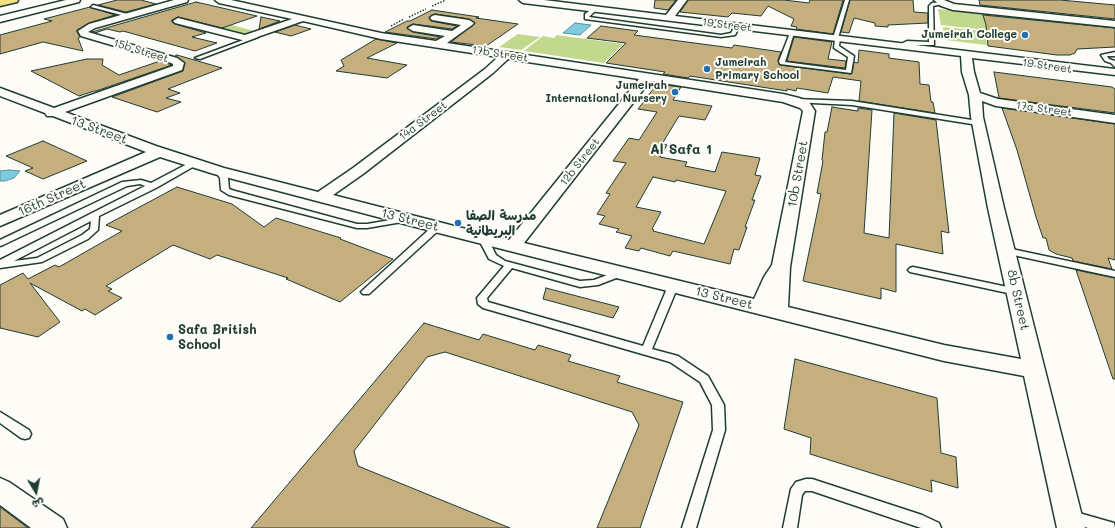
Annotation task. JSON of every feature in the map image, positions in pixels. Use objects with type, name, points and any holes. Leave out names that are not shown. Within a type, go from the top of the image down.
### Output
[{"type":"highway","points":[[0,3],[13,0]]},
{"type":"street","points":[[0,19],[76,0]]},
{"type":"street","points":[[128,16],[184,0]]},
{"type":"street","name":"17b Street","points":[[219,0],[381,36],[789,100]]},
{"type":"street","name":"19 Street","points":[[523,0],[551,2],[1034,64],[1114,71]]},
{"type":"street","points":[[573,6],[581,0]]},
{"type":"street","points":[[598,9],[614,0]]},
{"type":"street","points":[[668,18],[683,0]]},
{"type":"street","points":[[940,1],[958,8],[1115,24]]},
{"type":"street","name":"15b Street","points":[[54,114],[178,68],[179,63],[173,60],[84,34],[83,31],[88,28],[128,16]]},
{"type":"street","points":[[435,18],[469,23],[438,45]]},
{"type":"street","points":[[178,21],[246,38],[303,19]]},
{"type":"street","points":[[413,28],[454,34]]},
{"type":"street","name":"19 Street","points":[[962,54],[1114,71]]},
{"type":"street","name":"8b Street","points":[[962,54],[975,100],[978,123],[1016,292],[1070,522]]},
{"type":"street","name":"14a Street","points":[[325,199],[358,171],[510,56]]},
{"type":"street","points":[[968,72],[974,69],[978,63],[988,61],[1034,64]]},
{"type":"street","name":"12b Street","points":[[513,246],[647,77]]},
{"type":"street","name":"13 Street","points":[[0,92],[54,114],[155,151],[219,171],[325,199],[944,353],[972,363],[1036,376]]},
{"type":"street","name":"10b Street","points":[[769,309],[781,267],[809,111],[805,105],[789,100]]},
{"type":"street","name":"17a Street","points":[[975,100],[1115,119]]},
{"type":"street","name":"17a Street","points":[[975,100],[1115,123]]},
{"type":"street","name":"16th Street","points":[[0,222],[155,151]]},
{"type":"street","points":[[0,490],[53,528]]},
{"type":"lane","points":[[792,33],[782,62],[849,72],[851,56],[836,47],[836,38],[847,0]]},
{"type":"lane","points":[[905,47],[904,44],[907,43],[932,44],[931,6],[940,1]]},
{"type":"lane","points":[[93,6],[128,16]]},
{"type":"lane","points":[[598,9],[587,15],[588,18],[721,36],[732,34],[737,27]]},
{"type":"lane","points":[[198,58],[303,19]]},
{"type":"lane","points":[[1114,71],[1105,62],[1105,60],[1107,60],[1104,54],[1115,54]]},
{"type":"lane","points":[[1107,60],[1115,60]]},
{"type":"lane","points":[[789,100],[825,100],[852,103],[978,123]]},
{"type":"lane","points":[[0,264],[194,164]]},
{"type":"lane","points":[[219,171],[224,178],[225,190],[239,195],[362,226],[406,219]]},
{"type":"lane","points":[[0,243],[125,184],[136,182],[153,186]]},
{"type":"lane","points":[[0,264],[39,260],[85,237],[94,230],[95,215]]},
{"type":"lane","points":[[371,293],[441,228]]},
{"type":"lane","points":[[482,238],[486,243],[492,257],[496,261],[509,266],[580,284],[595,283],[622,273]]},
{"type":"lane","points":[[1007,252],[1115,274]]},
{"type":"lane","points":[[509,266],[482,298],[483,304],[486,306],[674,359],[704,379],[718,405],[719,430],[688,528]]},
{"type":"lane","points":[[913,270],[1016,292]]},
{"type":"lane","points":[[646,351],[673,286]]},
{"type":"lane","points":[[0,416],[25,434]]},
{"type":"lane","points":[[790,528],[796,494],[801,486],[806,484],[922,521],[934,528]]},
{"type":"lane","points":[[1070,522],[1108,528]]},
{"type":"green space","points":[[938,9],[983,13],[987,30],[941,25]]},
{"type":"green space","points":[[198,17],[254,31],[240,36],[184,22]]},
{"type":"green space","points":[[943,27],[983,31],[985,38],[944,34]]},
{"type":"green space","points":[[518,34],[540,37],[521,50],[499,47]]},
{"type":"green space","points":[[944,34],[986,39],[987,45],[945,40]]},
{"type":"green space","points":[[557,35],[623,44],[604,63],[524,51],[543,36],[554,38]]},
{"type":"water","points":[[575,23],[591,25],[580,35],[563,33]]},
{"type":"water","points":[[0,171],[20,171],[14,178],[0,181]]},
{"type":"building","points":[[117,0],[141,0],[156,4],[126,12],[98,5]]},
{"type":"building","points":[[655,0],[676,0],[668,10],[654,8]]},
{"type":"building","points":[[688,0],[784,0],[809,3],[810,0],[843,0],[833,34],[796,29],[797,27],[791,26],[794,19],[768,6],[761,16],[732,13],[728,17],[680,12]]},
{"type":"building","points":[[850,0],[913,0],[914,12],[928,13],[928,23],[888,25],[888,27],[875,26],[875,23],[854,18],[849,33],[841,32]]},
{"type":"building","points":[[979,0],[1060,0],[1115,5],[1115,19],[980,5]]},
{"type":"building","points":[[196,2],[257,16],[222,28],[178,17],[172,20],[175,24],[206,33],[192,37],[217,43],[195,51],[123,31],[120,32],[107,29],[95,33],[92,32]]},
{"type":"building","points":[[90,7],[115,15],[89,23],[77,30],[80,37],[78,38],[83,51],[43,42],[0,54],[0,35],[52,21],[44,19]]},
{"type":"building","points":[[432,10],[518,24],[486,46],[451,42],[475,23],[469,19],[435,14],[429,17],[431,21],[457,26],[452,29],[413,24],[407,27],[413,32],[440,37],[436,39],[385,32]]},
{"type":"building","points":[[983,15],[1115,28],[1115,47],[1077,49],[1075,53],[1070,55],[1057,55],[988,46],[986,25]]},
{"type":"building","points":[[261,17],[280,21],[259,29]]},
{"type":"building","points":[[295,25],[311,29],[291,36],[275,32]]},
{"type":"building","points":[[601,26],[638,31],[634,35],[732,48],[734,45],[781,52],[778,60],[780,65],[851,74],[854,62],[858,63],[859,50],[889,54],[889,58],[919,62],[920,84],[929,85],[931,102],[933,102],[935,113],[859,101],[861,81],[833,77],[828,93],[797,88],[796,91],[787,89],[787,91],[690,76],[688,78],[663,74],[665,72],[606,63],[626,43],[587,38]]},
{"type":"building","points":[[794,37],[832,42],[828,59],[846,61],[845,68],[787,61]]},
{"type":"building","points":[[376,39],[397,43],[367,58],[407,65],[387,78],[336,71],[344,66],[341,60]]},
{"type":"building","points":[[177,55],[222,68],[168,89],[180,93],[166,98],[181,102],[157,112],[112,97],[183,71],[185,63],[175,56]]},
{"type":"building","points":[[87,59],[103,59],[102,65],[119,75],[160,61],[172,65],[79,96],[31,71]]},
{"type":"building","points":[[994,72],[1112,87],[1115,89],[1115,113],[999,98]]},
{"type":"building","points":[[657,84],[681,87],[673,100],[712,106],[705,120],[679,116],[662,144],[667,145],[660,157],[687,162],[685,166],[715,172],[722,152],[760,158],[755,175],[761,176],[752,200],[755,200],[745,227],[747,227],[739,250],[734,249],[730,264],[673,251],[670,256],[641,248],[639,251],[625,248],[632,236],[616,232],[619,229],[599,224],[605,216],[597,214],[610,194],[606,193],[626,163],[613,161],[629,138],[639,140],[657,112],[638,109]],"holes":[[[653,177],[675,182],[676,180],[726,191],[704,244],[653,231],[654,230],[652,229],[661,212],[636,207]]]},
{"type":"building","points":[[832,107],[858,111],[858,108],[872,110],[864,233],[889,238],[894,113],[936,120],[949,233],[941,231],[943,254],[896,244],[896,292],[881,288],[881,299],[803,281],[821,194],[817,193],[823,161],[825,132],[827,132]]},
{"type":"building","points":[[1002,108],[1115,124],[1115,260],[1108,258],[1112,269],[1073,261],[1072,258],[1056,254],[1049,250],[1046,238],[1043,238],[1036,217],[1017,150]]},
{"type":"building","points":[[43,141],[87,161],[43,179],[25,171],[33,168],[6,156]]},
{"type":"building","points":[[177,187],[232,204],[264,227],[276,218],[341,238],[340,239],[393,259],[340,302],[286,279],[288,278],[217,255],[210,259],[173,245],[106,286],[112,289],[108,291],[122,298],[95,315],[85,309],[82,311],[30,283],[60,322],[38,337],[0,328],[0,285],[23,273],[28,279],[55,265],[59,267],[122,231],[106,225]]},
{"type":"building","points":[[1076,270],[1115,278],[1115,379],[1113,379]]},
{"type":"building","points":[[546,288],[619,307],[613,318],[543,299]]},
{"type":"building","points":[[424,323],[479,340],[483,334],[535,350],[538,345],[571,355],[568,361],[620,376],[617,382],[683,402],[640,528],[597,528],[639,425],[632,412],[445,352],[427,357],[354,451],[358,466],[510,528],[251,528]]},
{"type":"building","points":[[795,359],[937,398],[941,453],[956,457],[958,488],[931,480],[932,492],[810,454],[811,438],[784,429]]},
{"type":"building","points":[[0,507],[28,528],[0,528]]},
{"type":"place","name":"Jumeirah College","points":[[1025,35]]},
{"type":"place","name":"Jumeirah Primary School","points":[[707,69]]},
{"type":"place","name":"Jumeirah International Nursery","points":[[675,92]]},
{"type":"place","name":"مدرسة الصفا البريطانية","points":[[458,223]]},
{"type":"place","name":"Safa British School","points":[[170,337]]},
{"type":"district","name":"Al Safa 1","points":[[681,150]]}]
